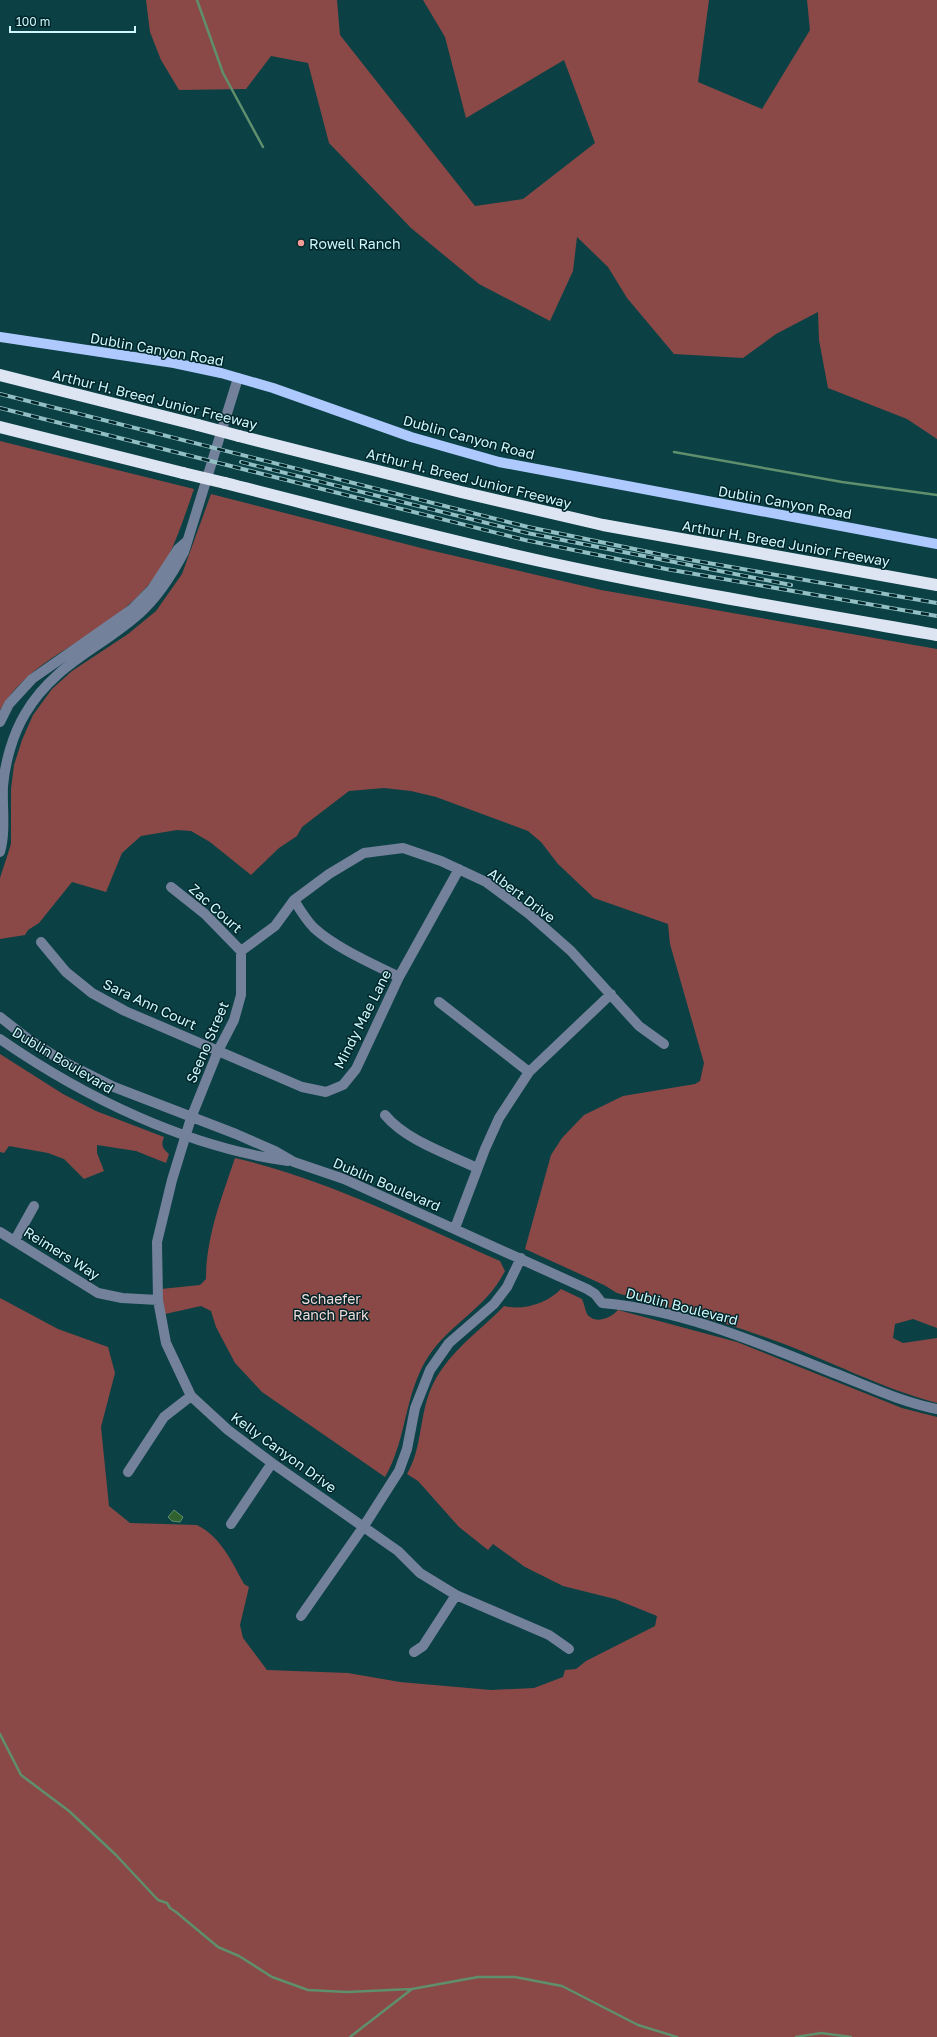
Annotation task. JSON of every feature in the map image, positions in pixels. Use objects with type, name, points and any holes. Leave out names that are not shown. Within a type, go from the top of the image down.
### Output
[{"type":"highway","name":"Arthur H. Breed Junior Freeway","points":[[0,375],[468,494],[596,523],[937,585]]},
{"type":"highway","points":[[0,427],[453,541],[556,565],[691,592],[937,635]]},
{"type":"main road","name":"Dublin Canyon Road","points":[[0,337],[174,363],[238,378],[273,388],[400,434],[499,462],[937,544]]},
{"type":"street","points":[[0,852],[3,830],[3,784],[14,736],[24,714],[46,684],[63,668],[122,628],[146,607],[160,592],[173,574],[184,552],[238,378]]},
{"type":"street","points":[[0,722],[9,704],[32,679],[132,609],[152,589],[178,549],[186,542]]},
{"type":"street","name":"Albert Drive","points":[[241,951],[275,926],[294,900],[329,874],[364,853],[402,848],[441,860],[486,882],[529,914],[571,951],[639,1026],[664,1044]]},
{"type":"street","name":"Mindy Mae Lane","points":[[218,1051],[302,1087],[326,1092],[343,1085],[356,1069],[399,977],[458,869]]},
{"type":"street","name":"Zac Court","points":[[171,887],[205,914],[241,951]]},
{"type":"street","points":[[294,900],[305,918],[315,929],[350,952],[399,977]]},
{"type":"street","name":"Sara Ann Court","points":[[41,942],[66,972],[92,993],[125,1011],[218,1051]]},
{"type":"street","name":"Seeno Street","points":[[190,1118],[218,1051],[234,1020],[241,995],[241,951]]},
{"type":"street","points":[[455,1228],[477,1168],[499,1118],[529,1072],[611,994]]},
{"type":"street","points":[[439,1002],[529,1072]]},
{"type":"street","name":"Dublin Boulevard","points":[[0,1017],[28,1040],[64,1062],[114,1088],[275,1151],[294,1162]]},
{"type":"street","name":"Dublin Boulevard","points":[[0,1039],[34,1062],[76,1087],[114,1106],[185,1135],[231,1149],[272,1159],[294,1162],[344,1179],[455,1228],[586,1289],[595,1294],[602,1303],[634,1306],[732,1332],[893,1397],[937,1409]]},
{"type":"street","points":[[385,1115],[394,1125],[419,1140],[477,1168]]},
{"type":"street","name":"Kelly Canyon Drive","points":[[190,1118],[172,1180],[157,1242],[158,1300],[166,1343],[191,1396],[228,1430],[272,1463],[398,1550],[420,1573],[456,1595],[549,1635],[569,1649]]},
{"type":"street","points":[[15,1240],[34,1206]]},
{"type":"street","name":"Reimers Way","points":[[0,1232],[98,1293],[122,1298],[158,1300]]},
{"type":"street","points":[[301,1616],[364,1526],[402,1464],[415,1408],[430,1370],[449,1343],[494,1304],[507,1287],[521,1258]]},
{"type":"street","points":[[128,1472],[164,1418],[191,1396]]},
{"type":"street","points":[[232,1524],[272,1463]]},
{"type":"street","points":[[414,1652],[423,1646],[456,1595]]},
{"type":"green space","points":[[146,0],[337,0],[340,35],[475,206],[523,199],[595,143],[564,60],[466,118],[445,37],[423,0],[709,0],[698,82],[762,109],[810,30],[807,0],[937,0],[937,439],[907,419],[828,388],[819,340],[818,312],[776,334],[743,358],[674,354],[627,298],[608,267],[577,237],[573,271],[550,321],[479,284],[411,228],[329,143],[308,63],[271,56],[246,89],[179,90],[161,60],[150,32]]},
{"type":"green space","points":[[0,441],[194,489],[171,551],[162,568],[148,585],[133,601],[109,621],[35,670],[10,695],[0,710]]},
{"type":"green space","points":[[211,494],[425,549],[601,590],[937,649],[937,1328],[913,1319],[895,1324],[893,1338],[903,1343],[937,1338],[937,1403],[895,1390],[754,1333],[617,1293],[604,1285],[525,1249],[551,1155],[562,1138],[584,1115],[623,1096],[695,1084],[700,1081],[704,1063],[670,944],[668,924],[594,898],[558,864],[541,842],[528,831],[436,797],[411,791],[384,788],[349,791],[302,827],[297,836],[279,848],[251,875],[210,842],[191,831],[177,830],[141,836],[122,853],[106,892],[72,882],[39,923],[28,930],[25,935],[0,939],[0,878],[11,844],[11,789],[14,765],[22,740],[33,715],[52,689],[72,671],[128,634],[156,611],[182,574]]},
{"type":"green space","points":[[0,1054],[63,1094],[96,1111],[164,1137],[163,1146],[169,1154],[166,1163],[136,1151],[97,1145],[97,1153],[104,1171],[84,1179],[64,1159],[48,1153],[9,1146],[4,1153],[0,1152]]},
{"type":"green space","name":"Schaefer Ranch Park","points":[[235,1158],[303,1178],[370,1204],[500,1261],[505,1271],[488,1296],[447,1334],[428,1357],[414,1386],[398,1448],[385,1477],[262,1392],[235,1363],[216,1327],[211,1311],[201,1306],[165,1314],[161,1289],[200,1285],[206,1279],[212,1232],[220,1202]]},
{"type":"green space","points":[[561,1289],[582,1299],[587,1314],[594,1319],[598,1320],[607,1318],[618,1310],[737,1342],[902,1408],[937,1417],[937,2037],[0,2037],[0,1298],[58,1329],[108,1347],[115,1373],[101,1427],[109,1506],[130,1523],[197,1525],[213,1536],[225,1551],[244,1584],[249,1587],[240,1625],[243,1638],[267,1670],[348,1673],[400,1682],[491,1690],[534,1688],[563,1677],[565,1670],[576,1669],[586,1661],[655,1626],[657,1616],[615,1599],[563,1586],[525,1567],[493,1544],[488,1550],[459,1527],[418,1481],[407,1474],[412,1464],[418,1444],[426,1402],[430,1391],[436,1378],[453,1355],[504,1306],[527,1307],[535,1305],[556,1294]]},
{"type":"shaded area","points":[[174,1510],[183,1517],[180,1522],[172,1521],[168,1517]]},
{"type":"waterway","points":[[197,0],[223,73],[263,147]]},
{"type":"waterway","points":[[674,452],[842,482],[937,495]]},
{"type":"waterway","points":[[0,1734],[21,1775],[69,1811],[116,1855],[158,1900],[167,1903],[170,1908],[218,1947],[239,1956],[272,1977],[308,1990],[347,1992],[412,1989],[478,1977],[515,1977],[562,1986],[638,2025],[677,2037]]},
{"type":"waterway","points":[[350,2037],[412,1989]]},
{"type":"waterway","points":[[796,2037],[821,2033],[851,2037]]},
{"type":"railway","points":[[0,394],[528,527],[668,556],[937,603]]},
{"type":"railway","points":[[0,408],[525,540],[666,569],[937,616]]},
{"type":"railway","points":[[241,462],[527,533],[791,585]]},
{"type":"place","name":"Rowell Ranch","points":[[301,243]]}]
